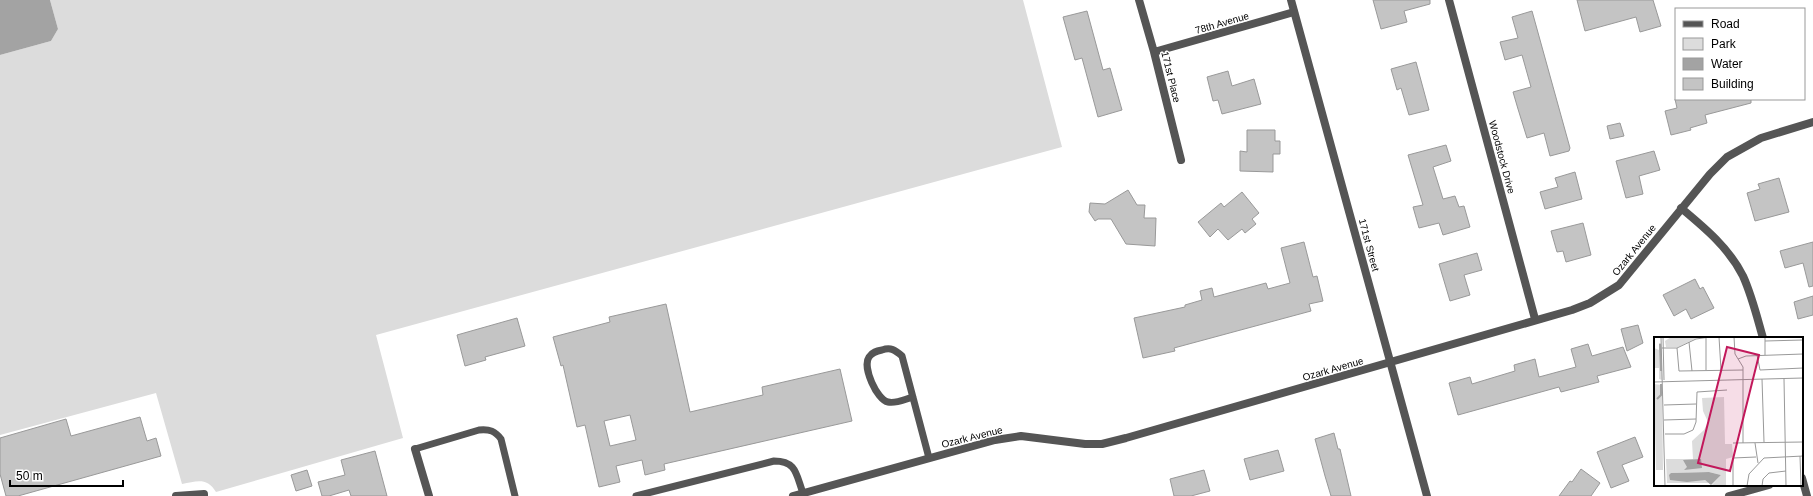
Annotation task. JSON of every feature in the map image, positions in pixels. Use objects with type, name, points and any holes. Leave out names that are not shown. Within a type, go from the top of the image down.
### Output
[{"type":"street","name":"171st Place","points":[[1139,0],[1154,52],[1181,160]]},
{"type":"street","name":"171st Street","points":[[1291,0],[1427,496]]},
{"type":"street","name":"Woodstock Drive","points":[[1449,0],[1535,319]]},
{"type":"street","name":"78th Avenue","points":[[1154,52],[1294,12]]},
{"type":"street","name":"Ozark Avenue","points":[[793,496],[995,440],[1021,436],[1085,444],[1102,444],[1535,319],[1572,310],[1590,303],[1619,285],[1710,174],[1727,157],[1760,138],[1813,122]]},
{"type":"street","points":[[1682,208],[1706,229],[1733,259],[1749,292],[1763,337]]},
{"type":"street","points":[[415,448],[429,496]]},
{"type":"street","points":[[1803,482],[1807,496]]},
{"type":"street","points":[[1729,496],[1765,486]]},
{"type":"street","points":[[176,496],[204,495]]},
{"type":"lane","points":[[913,397],[890,402],[882,400],[877,393],[866,365],[869,357],[875,352],[888,348],[896,350],[902,356],[913,397],[929,458]]},
{"type":"lane","points":[[415,448],[479,430],[488,429],[496,433],[501,439],[515,496]]},
{"type":"lane","points":[[636,496],[774,461],[784,461],[790,464],[795,471],[803,493]]},
{"type":"green space","points":[[50,0],[1023,0],[1062,147],[376,335],[403,438],[216,492],[209,484],[201,481],[182,484],[156,393],[0,435],[0,55],[51,41],[58,29]]},
{"type":"water","points":[[0,0],[50,0],[58,29],[51,41],[0,55]]},
{"type":"building","points":[[1373,0],[1430,0],[1430,4],[1404,11],[1407,22],[1381,29]]},
{"type":"building","points":[[1577,0],[1653,0],[1661,26],[1640,32],[1636,17],[1585,31]]},
{"type":"building","points":[[1087,11],[1103,70],[1110,68],[1122,110],[1098,117],[1082,58],[1075,60],[1063,17]]},
{"type":"building","points":[[1532,11],[1570,148],[1569,151],[1550,156],[1544,133],[1527,138],[1513,92],[1531,87],[1522,55],[1505,60],[1500,42],[1518,38],[1512,17]]},
{"type":"building","points":[[1416,62],[1429,110],[1409,115],[1401,88],[1397,90],[1391,69]]},
{"type":"building","points":[[1228,71],[1232,86],[1254,79],[1261,104],[1222,114],[1218,100],[1213,101],[1207,77]]},
{"type":"building","points":[[1675,100],[1751,100],[1751,103],[1705,115],[1707,123],[1690,128],[1691,130],[1671,135],[1665,111],[1677,108]]},
{"type":"building","points":[[1620,123],[1624,136],[1610,139],[1607,126]]},
{"type":"building","points":[[1247,130],[1275,130],[1275,141],[1280,141],[1280,154],[1273,154],[1273,172],[1240,171],[1240,151],[1247,152]]},
{"type":"building","points":[[1446,145],[1451,161],[1433,167],[1443,199],[1455,196],[1459,207],[1464,206],[1470,227],[1443,235],[1439,223],[1419,228],[1413,207],[1423,205],[1408,155]]},
{"type":"building","points":[[1654,151],[1660,170],[1639,176],[1643,194],[1626,198],[1616,161]]},
{"type":"building","points":[[1575,172],[1582,199],[1545,209],[1540,192],[1558,187],[1555,178]]},
{"type":"building","points":[[1779,178],[1789,212],[1755,221],[1747,193],[1760,189],[1758,184]]},
{"type":"building","points":[[1128,190],[1137,205],[1145,205],[1144,218],[1156,218],[1155,246],[1126,244],[1111,219],[1098,219],[1095,221],[1089,212],[1090,203],[1105,204]]},
{"type":"building","points":[[1242,192],[1259,213],[1252,219],[1256,224],[1245,233],[1242,229],[1228,240],[1218,229],[1210,237],[1198,222],[1221,203],[1224,207]]},
{"type":"building","points":[[1583,223],[1591,255],[1566,262],[1563,251],[1557,252],[1551,231]]},
{"type":"building","points":[[1304,242],[1313,277],[1317,276],[1323,301],[1309,304],[1311,311],[1174,348],[1175,351],[1143,358],[1134,318],[1185,307],[1185,305],[1202,300],[1200,291],[1212,288],[1214,297],[1266,283],[1268,289],[1290,283],[1281,248]]},
{"type":"building","points":[[1813,242],[1813,286],[1809,287],[1803,263],[1785,268],[1780,251]]},
{"type":"building","points":[[1477,253],[1482,270],[1464,275],[1470,295],[1450,301],[1439,264]]},
{"type":"building","points":[[1695,279],[1700,289],[1703,287],[1714,308],[1691,319],[1686,309],[1674,316],[1663,295]]},
{"type":"building","points":[[1813,296],[1813,315],[1798,319],[1794,302]]},
{"type":"building","points":[[666,304],[690,412],[763,395],[762,387],[840,369],[852,421],[664,464],[665,470],[645,475],[642,460],[616,466],[620,482],[599,487],[585,425],[577,427],[563,365],[561,366],[553,337],[610,322],[609,317]],"holes":[[[630,415],[636,440],[610,446],[604,421]]]},
{"type":"building","points":[[517,318],[525,346],[485,357],[486,360],[465,366],[457,335]]},
{"type":"building","points":[[1638,325],[1643,343],[1627,351],[1621,329]]},
{"type":"building","points":[[1588,344],[1592,356],[1623,347],[1631,367],[1597,376],[1599,382],[1561,392],[1559,387],[1458,415],[1449,383],[1470,377],[1472,384],[1515,371],[1514,365],[1535,359],[1539,377],[1576,367],[1571,349]]},
{"type":"building","points":[[140,417],[147,441],[156,438],[161,456],[18,496],[6,496],[0,474],[0,438],[66,419],[71,436]]},
{"type":"building","points":[[1334,433],[1338,449],[1340,449],[1351,496],[1331,496],[1315,439]]},
{"type":"building","points":[[1635,437],[1643,457],[1622,465],[1629,481],[1611,488],[1597,452]]},
{"type":"building","points":[[1278,450],[1284,471],[1250,480],[1244,459]]},
{"type":"building","points":[[375,451],[387,496],[351,496],[349,490],[329,496],[322,496],[318,482],[345,475],[341,460]]},
{"type":"building","points":[[1581,469],[1600,483],[1591,496],[1559,496],[1570,481],[1572,482]]},
{"type":"building","points":[[307,470],[312,486],[296,491],[291,475]]},
{"type":"building","points":[[1204,470],[1210,491],[1191,496],[1174,496],[1170,479]]}]
